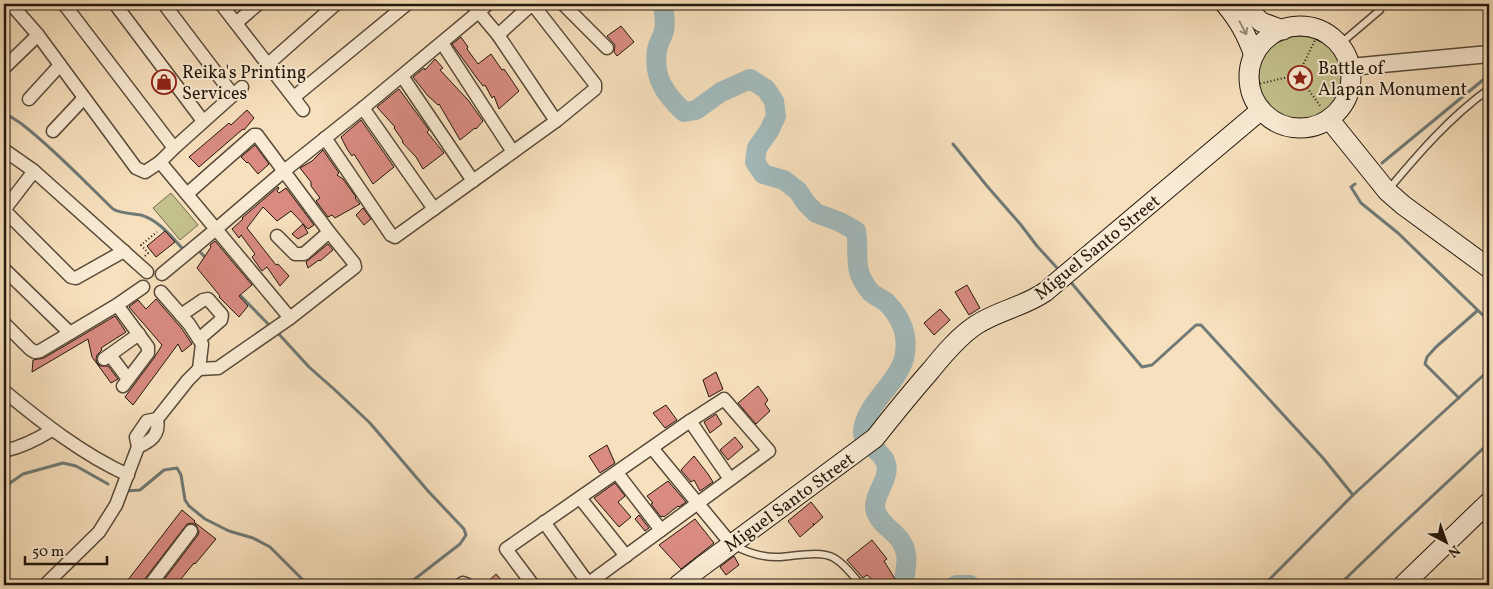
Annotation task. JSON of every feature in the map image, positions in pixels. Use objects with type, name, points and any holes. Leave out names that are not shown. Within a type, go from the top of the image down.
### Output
[{"type":"main road","points":[[1225,4],[1238,20],[1254,55]]},
{"type":"main road","points":[[1243,4],[1261,22],[1283,30]]},
{"type":"main road","points":[[1300,26],[1320,30],[1340,44],[1350,67],[1351,82],[1349,93],[1337,112],[1329,119],[1309,128],[1287,126],[1267,116],[1261,110],[1250,86],[1254,55],[1266,40],[1283,30],[1300,26]]},
{"type":"main road","name":"Miguel Santo Street","points":[[678,585],[869,443],[946,352],[969,330],[979,323],[1032,301],[1045,292],[1261,110]]},
{"type":"main road","points":[[1329,119],[1387,191],[1403,205],[1489,268]]},
{"type":"main road","points":[[1403,585],[1489,502]]},
{"type":"street","points":[[11,4],[38,35],[136,168],[145,172],[160,162],[238,91],[164,4]]},
{"type":"street","points":[[64,4],[174,148]]},
{"type":"street","points":[[115,4],[203,121]]},
{"type":"street","points":[[221,4],[303,110]]},
{"type":"street","points":[[236,22],[258,4]]},
{"type":"street","points":[[267,65],[336,4]]},
{"type":"street","points":[[294,98],[407,4]]},
{"type":"street","points":[[563,4],[607,48]]},
{"type":"street","points":[[162,274],[284,171],[442,43],[479,6],[556,121]]},
{"type":"street","points":[[325,138],[395,237],[556,121],[595,88],[595,84],[534,6],[530,6],[498,35]]},
{"type":"street","points":[[5,67],[38,35]]},
{"type":"street","points":[[442,43],[513,152]]},
{"type":"street","points":[[1350,67],[1489,54]]},
{"type":"street","points":[[29,99],[60,65]]},
{"type":"street","points":[[402,76],[473,181]]},
{"type":"street","points":[[53,131],[84,98]]},
{"type":"street","points":[[363,108],[434,209]]},
{"type":"street","points":[[187,194],[256,134],[355,267],[290,318],[218,368],[199,369]]},
{"type":"street","points":[[4,150],[34,171],[143,268],[155,270],[162,274],[166,280],[165,287],[161,292],[154,294],[143,288],[143,268]]},
{"type":"street","points":[[160,162],[290,318]]},
{"type":"street","points":[[34,171],[4,210],[72,277],[76,278],[124,251]]},
{"type":"street","points":[[277,236],[295,254],[304,254],[329,232]]},
{"type":"street","points":[[4,269],[70,333]]},
{"type":"street","points":[[4,323],[35,352],[143,288]]},
{"type":"street","points":[[45,585],[99,532],[116,506],[138,447],[149,442],[154,436],[158,426],[157,419],[199,369],[202,344],[182,315],[161,292]]},
{"type":"street","points":[[182,315],[203,300],[208,299],[222,315],[221,320],[199,339]]},
{"type":"street","points":[[117,305],[139,334],[148,347],[148,353],[126,382],[107,357],[139,334]]},
{"type":"street","points":[[4,392],[52,430],[107,465],[128,475]]},
{"type":"street","points":[[533,585],[506,549],[544,522],[617,473],[690,421],[724,399],[769,451],[587,584],[544,522]]},
{"type":"street","points":[[690,421],[730,479]]},
{"type":"street","points":[[4,451],[20,447],[52,430]]},
{"type":"street","points":[[652,448],[732,545]]},
{"type":"street","points":[[617,473],[661,530]]},
{"type":"street","points":[[580,498],[626,556]]},
{"type":"street","points":[[150,585],[191,530]]},
{"type":"street","points":[[460,585],[463,583],[468,585]]},
{"type":"lane","points":[[1340,44],[1380,10]]},
{"type":"lane","points":[[1387,191],[1439,131],[1489,88]]},
{"type":"lane","points":[[732,545],[744,552],[761,556],[780,557],[796,554],[832,556],[845,566],[861,585]]},
{"type":"path","points":[[1302,67],[1320,30]]},
{"type":"path","points":[[1296,67],[1302,67],[1308,74],[1308,80],[1299,87],[1290,83],[1288,77],[1290,70],[1296,67]]},
{"type":"path","points":[[1250,86],[1288,77]]},
{"type":"path","points":[[1304,85],[1329,119]]},
{"type":"path","points":[[143,268],[148,253],[141,244],[157,232]]},
{"type":"shaded area","points":[[1300,36],[1323,43],[1335,55],[1342,78],[1335,101],[1323,113],[1300,120],[1277,113],[1265,101],[1258,78],[1265,55],[1277,43]]},
{"type":"shaded area","points":[[171,193],[198,225],[180,240],[153,208]]},
{"type":"building","points":[[621,26],[634,42],[617,56],[614,52],[615,45],[607,36]]},
{"type":"building","points":[[461,37],[478,64],[491,54],[519,91],[499,109],[494,96],[492,98],[485,85],[483,86],[452,44]]},
{"type":"building","points":[[435,59],[443,68],[440,70],[468,100],[483,121],[476,129],[460,140],[439,104],[428,96],[413,77],[424,68],[425,70]]},
{"type":"building","points":[[399,89],[429,130],[427,132],[444,153],[423,169],[416,157],[402,142],[395,127],[377,107]]},
{"type":"building","points":[[247,110],[254,118],[244,130],[199,167],[189,157],[229,123],[231,125]]},
{"type":"building","points":[[361,120],[394,167],[373,184],[354,154],[352,156],[347,149],[341,137]]},
{"type":"building","points":[[255,145],[269,164],[258,174],[241,157]]},
{"type":"building","points":[[323,150],[339,173],[337,175],[343,179],[360,204],[335,218],[332,215],[328,217],[316,201],[320,198],[300,168],[312,161]]},
{"type":"building","points":[[278,187],[277,191],[279,193],[286,188],[314,225],[308,229],[291,211],[277,221],[263,207],[247,228],[276,265],[278,264],[289,276],[280,286],[267,267],[262,271],[252,257],[255,254],[241,235],[239,238],[232,229]]},
{"type":"building","points":[[363,208],[371,219],[364,225],[356,215]]},
{"type":"building","points":[[303,224],[308,233],[298,239],[292,234]]},
{"type":"building","points":[[165,231],[175,242],[156,257],[147,246]]},
{"type":"building","points":[[215,241],[252,285],[239,296],[248,306],[239,317],[219,297],[197,268],[211,247],[210,245]]},
{"type":"building","points":[[328,244],[333,250],[308,268],[306,262]]},
{"type":"building","points":[[967,285],[980,308],[969,315],[955,292]]},
{"type":"building","points":[[156,299],[182,329],[192,344],[182,352],[178,344],[133,405],[125,397],[162,345],[129,307],[138,300],[146,309]]},
{"type":"building","points":[[940,309],[950,320],[934,335],[924,323]]},
{"type":"building","points":[[115,316],[126,332],[101,348],[102,350],[96,359],[100,366],[108,366],[118,379],[111,383],[92,357],[88,339],[32,372],[33,360],[44,358]]},
{"type":"building","points":[[716,372],[723,389],[709,397],[703,380]]},
{"type":"building","points":[[758,386],[768,400],[765,404],[770,411],[756,424],[738,403]]},
{"type":"building","points":[[666,405],[677,420],[665,428],[653,413]]},
{"type":"building","points":[[716,414],[722,424],[710,433],[704,422]]},
{"type":"building","points":[[735,437],[743,447],[728,460],[720,450]]},
{"type":"building","points":[[607,445],[615,463],[600,473],[589,456]]},
{"type":"building","points":[[694,456],[713,482],[700,491],[694,480],[691,482],[681,470]]},
{"type":"building","points":[[668,481],[686,502],[664,517],[661,517],[647,496]]},
{"type":"building","points":[[615,483],[625,496],[618,502],[631,517],[619,527],[594,498]]},
{"type":"building","points":[[811,502],[823,517],[800,537],[788,521]]},
{"type":"building","points":[[182,510],[216,539],[176,585],[160,585],[198,535],[199,532],[196,525],[192,523],[187,524],[142,585],[124,585]]},
{"type":"building","points":[[639,515],[649,528],[645,531],[635,519]]},
{"type":"building","points":[[695,519],[714,543],[681,569],[659,545]]},
{"type":"building","points":[[872,540],[887,559],[884,561],[897,582],[892,585],[878,585],[867,575],[863,578],[847,560]]},
{"type":"building","points":[[734,556],[739,565],[726,575],[720,567]]},
{"type":"building","points":[[496,574],[506,585],[484,585]]},
{"type":"waterway","points":[[663,4],[665,28],[658,47],[656,60],[662,85],[671,99],[684,112],[696,110],[721,92],[750,79],[766,89],[774,101],[776,116],[769,131],[757,148],[755,162],[763,174],[784,180],[798,191],[816,213],[840,222],[856,231],[860,275],[871,293],[891,307],[902,325],[906,346],[902,363],[891,383],[870,412],[865,422],[863,436],[883,457],[887,467],[875,506],[879,518],[897,536],[904,547],[906,557],[905,585]]},
{"type":"waterway","points":[[1382,163],[1489,75]]},
{"type":"waterway","points":[[4,112],[21,123],[46,145],[113,209],[123,213],[141,215],[153,220],[182,248]]},
{"type":"waterway","points":[[953,144],[1058,269]]},
{"type":"waterway","points":[[1355,184],[1351,187],[1361,203],[1398,233],[1489,321]]},
{"type":"waterway","points":[[197,252],[199,251],[207,259]]},
{"type":"waterway","points":[[1069,280],[1142,367],[1152,365],[1196,325],[1201,325],[1323,458],[1353,495]]},
{"type":"waterway","points":[[238,293],[271,327]]},
{"type":"waterway","points":[[1459,398],[1425,364],[1427,357],[1436,347],[1477,311]]},
{"type":"waterway","points":[[277,332],[309,367],[370,423],[428,491],[464,529],[466,535],[460,544],[407,585]]},
{"type":"waterway","points":[[1264,585],[1353,495],[1489,370]]},
{"type":"waterway","points":[[1339,585],[1489,443]]},
{"type":"waterway","points":[[4,491],[10,483],[23,474],[63,463],[76,466],[108,484]]},
{"type":"waterway","points":[[126,491],[140,490],[164,470],[177,468],[181,475],[185,500],[189,506],[205,519],[229,531],[253,538],[270,547],[308,585]]},
{"type":"waterway","points":[[956,585],[970,585]]},
{"type":"place","name":"Battle of Alapan Monument","points":[[1300,78]]},
{"type":"place","name":"Reika's Printing Services","points":[[164,82]]}]
